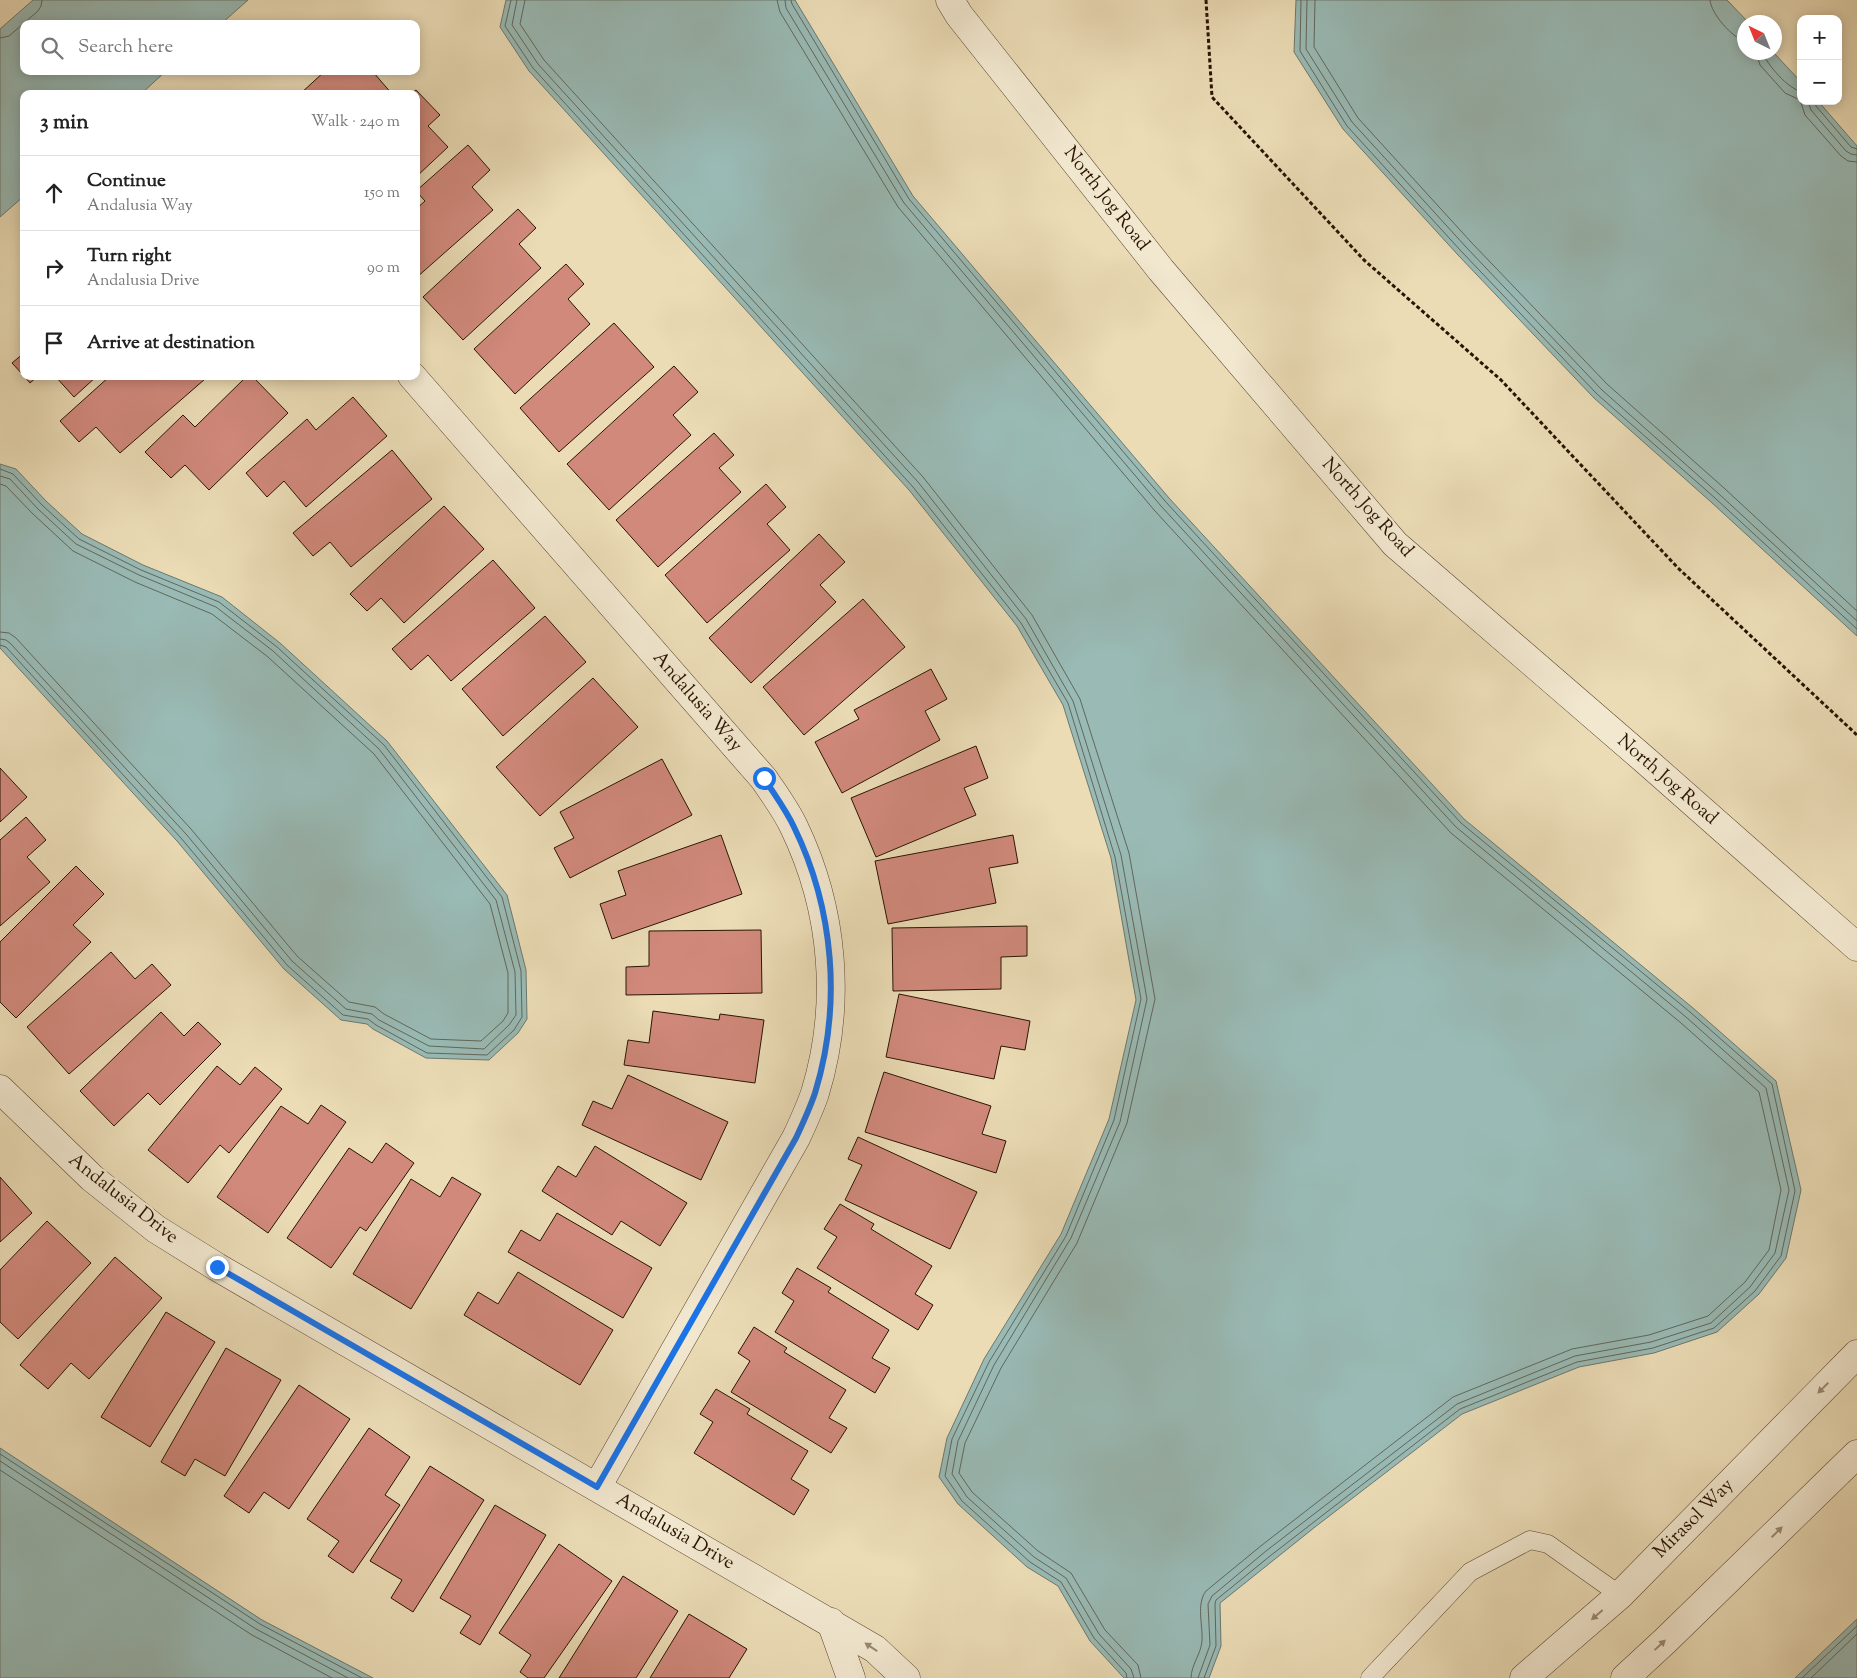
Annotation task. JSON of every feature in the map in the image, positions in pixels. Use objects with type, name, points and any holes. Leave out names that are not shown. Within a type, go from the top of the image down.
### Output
[{"type":"street","name":"North Jog Road","points":[[950,0],[1161,270],[1395,544],[1645,760],[1857,947]]},
{"type":"street","name":"Andalusia Way","points":[[416,380],[764,778],[793,826],[814,877],[827,930],[832,985],[827,1040],[815,1093],[800,1130],[597,1487]]},
{"type":"street","name":"Andalusia Drive","points":[[0,1089],[92,1178],[156,1229],[217,1267],[831,1622],[875,1649],[906,1678]]},
{"type":"street","name":"Mirasol Way","points":[[1524,1678],[1620,1595],[1857,1354]]},
{"type":"street","points":[[1624,1678],[1673,1633],[1857,1454]]},
{"type":"street","points":[[831,1622],[852,1678]]},
{"type":"lane","points":[[1370,1678],[1470,1572],[1530,1540],[1548,1544],[1620,1595]]},
{"type":"path","points":[[1206,0],[1212,97],[1364,260],[1501,380],[1678,568],[1857,735]]},
{"type":"water","points":[[33,0],[248,0],[226,20],[20,20],[20,75],[162,75],[145,90],[20,90],[20,200],[0,217],[0,29]]},
{"type":"water","points":[[506,0],[795,0],[913,196],[1169,498],[1464,819],[1693,1008],[1776,1081],[1801,1190],[1786,1258],[1759,1294],[1717,1332],[1654,1353],[1579,1367],[1462,1414],[1220,1603],[1221,1646],[1209,1678],[1124,1678],[1090,1641],[1058,1586],[1027,1567],[958,1504],[939,1477],[947,1438],[984,1359],[1061,1234],[1109,1119],[1136,1000],[1111,858],[1063,705],[1017,626],[909,490],[529,71],[500,27]]},
{"type":"water","points":[[1296,0],[1727,0],[1741,15],[1737,15],[1737,60],[1781,60],[1797,78],[1797,105],[1821,105],[1857,146],[1857,636],[1594,398],[1458,255],[1343,129],[1294,52]]},
{"type":"water","points":[[0,464],[16,469],[46,501],[82,534],[143,565],[222,597],[280,643],[387,741],[507,895],[526,970],[527,1019],[518,1033],[489,1060],[426,1058],[367,1024],[341,1020],[284,969],[177,841],[0,648]]},
{"type":"water","points":[[0,1448],[262,1620],[373,1678],[0,1678]]},
{"type":"water","points":[[1857,1619],[1857,1678],[1795,1678]]},
{"type":"building","points":[[321,75],[376,75],[389,90],[304,90]]},
{"type":"building","points":[[420,94],[440,115],[428,126],[448,147],[420,173]]},
{"type":"building","points":[[468,145],[490,170],[472,187],[493,210],[420,274],[420,205],[425,201],[420,195],[420,187]]},
{"type":"building","points":[[518,209],[536,228],[519,244],[541,268],[463,340],[423,297]]},
{"type":"building","points":[[566,264],[584,284],[568,299],[590,324],[515,394],[474,349]]},
{"type":"building","points":[[614,323],[654,367],[559,452],[520,408]]},
{"type":"building","points":[[20,356],[20,372],[12,363]]},
{"type":"building","points":[[674,366],[698,392],[673,415],[691,435],[609,510],[567,464]]},
{"type":"building","points":[[59,380],[93,380],[74,397]]},
{"type":"building","points":[[106,380],[204,380],[120,453],[96,427],[79,442],[60,421]]},
{"type":"building","points":[[243,380],[256,380],[288,413],[209,490],[185,465],[171,478],[145,452],[183,415],[195,427]]},
{"type":"building","points":[[353,397],[387,436],[306,507],[284,481],[267,497],[246,473],[307,419],[316,430]]},
{"type":"building","points":[[714,433],[734,455],[719,468],[741,492],[658,567],[616,520]]},
{"type":"building","points":[[392,450],[432,499],[351,567],[330,542],[313,556],[293,533]]},
{"type":"building","points":[[766,484],[786,507],[767,524],[790,550],[707,623],[665,575]]},
{"type":"building","points":[[444,506],[484,549],[404,623],[381,598],[367,611],[350,594]]},
{"type":"building","points":[[819,534],[845,562],[820,585],[836,602],[751,683],[709,638]]},
{"type":"building","points":[[493,560],[535,608],[451,681],[428,655],[411,670],[392,649]]},
{"type":"building","points":[[863,599],[905,647],[804,735],[763,687]]},
{"type":"building","points":[[545,616],[586,662],[503,736],[462,689]]},
{"type":"building","points":[[931,669],[947,699],[925,711],[940,740],[842,793],[815,742],[859,719],[854,710]]},
{"type":"building","points":[[593,678],[638,727],[540,816],[496,767]]},
{"type":"building","points":[[976,746],[988,778],[964,788],[976,815],[876,857],[851,798]]},
{"type":"building","points":[[662,759],[692,815],[570,878],[554,848],[574,838],[560,812]]},
{"type":"building","points":[[0,768],[27,797],[0,822]]},
{"type":"building","points":[[26,817],[46,840],[27,857],[50,882],[0,926],[0,840]]},
{"type":"building","points":[[721,835],[742,894],[612,939],[600,904],[626,895],[618,871]]},
{"type":"building","points":[[1013,835],[1018,863],[989,868],[996,903],[888,924],[875,861]]},
{"type":"building","points":[[76,866],[104,894],[73,925],[91,942],[16,1018],[0,1002],[0,942]]},
{"type":"building","points":[[1027,926],[1027,956],[1001,957],[1001,989],[893,991],[892,928]]},
{"type":"building","points":[[761,930],[762,993],[626,995],[626,967],[649,966],[649,931]]},
{"type":"building","points":[[111,952],[135,979],[152,964],[171,985],[69,1074],[27,1027]]},
{"type":"building","points":[[899,994],[1030,1021],[1025,1050],[1001,1046],[994,1079],[886,1057]]},
{"type":"building","points":[[653,1011],[719,1020],[720,1014],[764,1020],[755,1083],[624,1065],[628,1040],[649,1043]]},
{"type":"building","points":[[161,1012],[184,1036],[198,1022],[221,1044],[160,1105],[148,1093],[114,1126],[80,1091]]},
{"type":"building","points":[[217,1066],[240,1085],[255,1067],[282,1089],[229,1153],[220,1145],[188,1183],[148,1150]]},
{"type":"building","points":[[884,1072],[991,1106],[982,1134],[1006,1141],[996,1173],[865,1132]]},
{"type":"building","points":[[628,1075],[728,1122],[701,1180],[582,1125],[593,1101],[612,1109]]},
{"type":"building","points":[[321,1105],[346,1122],[268,1233],[217,1197],[281,1106],[308,1124]]},
{"type":"building","points":[[858,1137],[977,1192],[950,1249],[845,1200],[862,1165],[848,1159]]},
{"type":"building","points":[[386,1143],[414,1163],[366,1231],[360,1227],[331,1268],[287,1238],[349,1148],[372,1163]]},
{"type":"building","points":[[595,1146],[687,1203],[660,1246],[621,1221],[612,1235],[542,1191],[558,1166],[576,1177]]},
{"type":"building","points":[[0,1177],[32,1213],[0,1242]]},
{"type":"building","points":[[452,1177],[481,1194],[411,1309],[353,1274],[411,1179],[440,1197]]},
{"type":"building","points":[[840,1204],[874,1224],[871,1229],[932,1266],[915,1294],[933,1305],[918,1330],[817,1268],[837,1237],[824,1229]]},
{"type":"building","points":[[557,1213],[652,1268],[623,1318],[508,1252],[521,1230],[540,1241]]},
{"type":"building","points":[[47,1221],[91,1263],[18,1339],[0,1322],[0,1270]]},
{"type":"building","points":[[115,1257],[162,1298],[89,1379],[71,1363],[48,1389],[20,1365]]},
{"type":"building","points":[[797,1268],[831,1288],[828,1292],[889,1330],[872,1358],[890,1368],[875,1393],[775,1332],[794,1301],[782,1293]]},
{"type":"building","points":[[518,1272],[613,1330],[580,1385],[464,1315],[478,1292],[498,1304]]},
{"type":"building","points":[[166,1312],[215,1342],[150,1447],[101,1417]]},
{"type":"building","points":[[754,1327],[787,1348],[784,1352],[846,1390],[829,1418],[847,1428],[831,1453],[731,1392],[750,1361],[738,1353]]},
{"type":"building","points":[[226,1348],[281,1380],[225,1476],[195,1459],[185,1476],[161,1462]]},
{"type":"building","points":[[299,1385],[350,1419],[289,1509],[264,1492],[249,1513],[224,1496]]},
{"type":"building","points":[[716,1389],[750,1409],[747,1414],[808,1451],[791,1479],[809,1490],[794,1515],[694,1453],[713,1422],[700,1414]]},
{"type":"building","points":[[369,1428],[410,1457],[385,1495],[400,1505],[353,1573],[328,1556],[339,1541],[307,1519]]},
{"type":"building","points":[[430,1466],[484,1500],[413,1612],[391,1598],[402,1580],[370,1561]]},
{"type":"building","points":[[495,1505],[546,1535],[480,1645],[460,1633],[471,1616],[440,1598]]},
{"type":"building","points":[[559,1544],[612,1581],[544,1678],[528,1678],[520,1672],[531,1655],[499,1633]]},
{"type":"building","points":[[623,1576],[678,1611],[636,1678],[559,1678]]},
{"type":"building","points":[[689,1614],[747,1649],[729,1678],[650,1678]]},
{"type":"route","points":[[217,1267],[597,1487],[796,1138],[815,1093],[827,1040],[832,985],[827,930],[814,877],[793,826],[764,778]]}]
